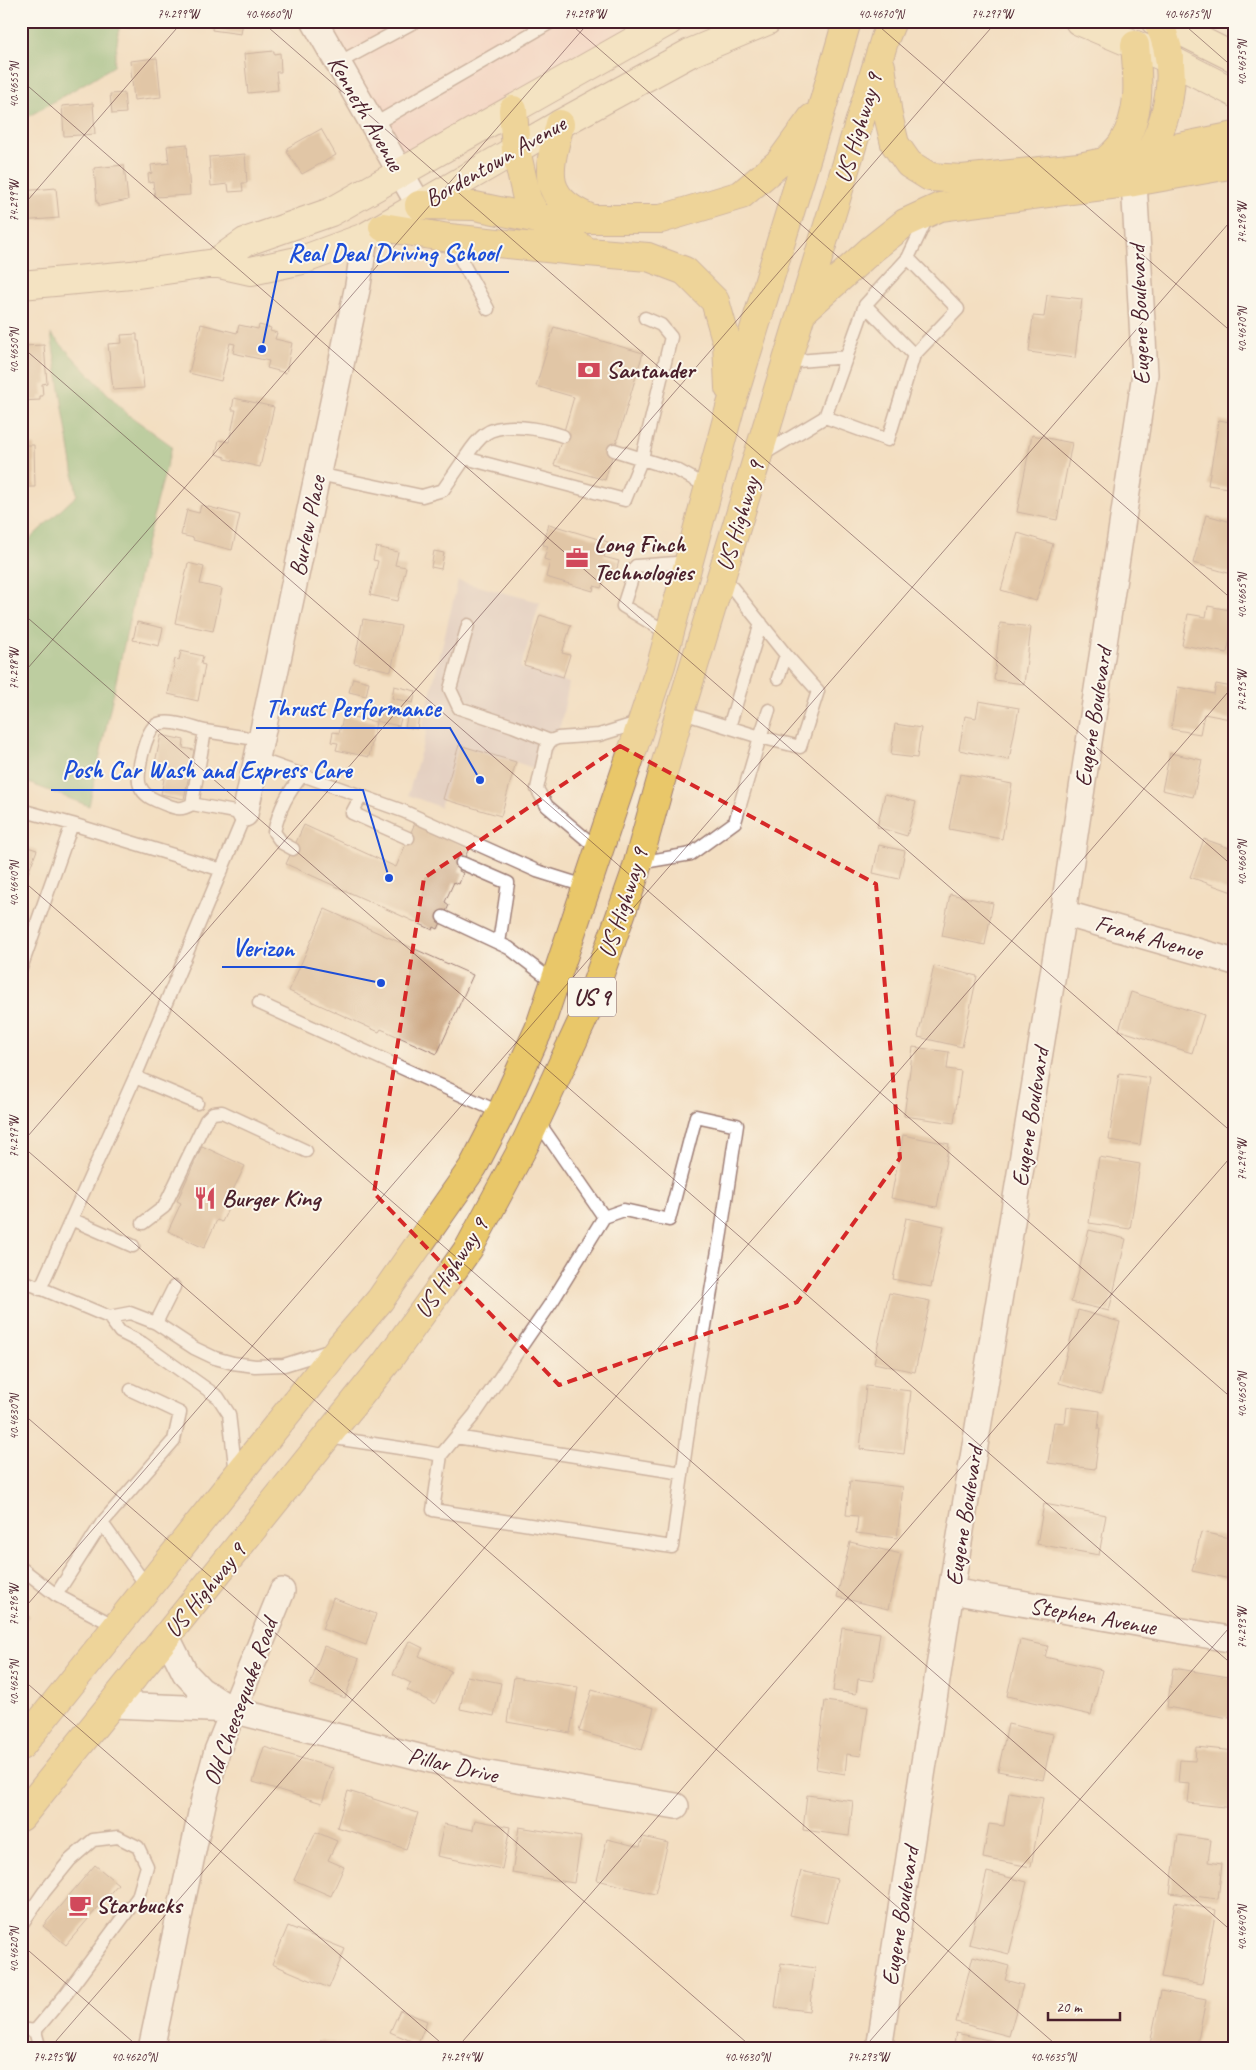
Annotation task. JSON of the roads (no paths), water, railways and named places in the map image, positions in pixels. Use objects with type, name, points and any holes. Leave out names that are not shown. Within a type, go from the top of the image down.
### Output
[{"type":"highway","points":[[1134,182],[1150,154],[1164,121],[1170,98],[1171,60],[1166,38],[1157,22]]},
{"type":"highway","name":"US Highway 9","points":[[27,1728],[117,1627],[339,1348],[380,1300],[473,1167],[501,1113],[539,1029],[661,665],[730,408],[824,101],[844,28]]},
{"type":"highway","points":[[886,39],[888,115],[895,144],[910,164],[930,177],[962,179],[1079,167],[1235,136]]},
{"type":"highway","name":"US Highway 9","points":[[21,1817],[386,1363],[469,1248],[536,1120],[586,1013],[638,863],[680,712],[886,39]]},
{"type":"highway","points":[[1106,161],[1122,145],[1136,112],[1138,85],[1135,45]]},
{"type":"highway","points":[[419,205],[475,206],[538,219],[661,219],[741,194],[780,162],[824,101]]},
{"type":"highway","points":[[513,110],[516,150],[528,199],[538,219],[588,252]]},
{"type":"highway","points":[[560,124],[551,158],[551,183],[560,200],[572,211],[594,220]]},
{"type":"highway","points":[[802,312],[872,249],[905,223],[940,207],[1134,182],[1235,164]]},
{"type":"highway","points":[[374,232],[648,257],[685,271],[715,301],[727,343],[730,408]]},
{"type":"street","name":"Kenneth Avenue","points":[[314,21],[419,205]]},
{"type":"street","name":"Bordentown Avenue","points":[[214,262],[245,242],[331,212],[669,21]]},
{"type":"street","name":"Bordentown Avenue","points":[[21,284],[131,275],[214,262],[251,271],[302,260],[374,232],[560,124],[690,53],[767,21]]},
{"type":"street","points":[[1079,21],[1171,60],[1235,93]]},
{"type":"street","points":[[1157,22],[1185,33],[1235,58]]},
{"type":"street","name":"Eugene Boulevard","points":[[879,2049],[951,1591],[1064,913],[1145,374],[1134,182]]},
{"type":"street","name":"Burlew Place","points":[[245,814],[358,285],[374,232]]},
{"type":"street","name":"Frank Avenue","points":[[1064,913],[1235,962]]},
{"type":"street","name":"Old Cheesequake Road","points":[[151,2049],[216,1751],[282,1591]]},
{"type":"street","name":"Stephen Avenue","points":[[951,1591],[1235,1640]]},
{"type":"street","name":"Pillar Drive","points":[[167,1637],[184,1673],[201,1690],[232,1710]]},
{"type":"street","name":"Pillar Drive","points":[[113,1704],[232,1710],[483,1774],[676,1806]]},
{"type":"lane","points":[[338,63],[416,21]]},
{"type":"lane","points":[[373,125],[553,21]]},
{"type":"lane","points":[[757,457],[825,417],[864,306],[908,258],[930,212]]},
{"type":"lane","points":[[449,238],[488,309]]},
{"type":"lane","points":[[825,417],[888,440],[914,355],[958,309],[908,258]]},
{"type":"lane","points":[[864,306],[914,355]]},
{"type":"lane","points":[[465,458],[625,500],[642,458],[670,337],[661,325],[645,318]]},
{"type":"lane","points":[[786,362],[847,357]]},
{"type":"lane","points":[[318,474],[422,496],[443,490],[474,444],[487,432],[513,427],[542,429],[563,436]]},
{"type":"lane","points":[[614,450],[677,470],[708,488]]},
{"type":"lane","points":[[669,634],[623,606],[636,566],[689,562]]},
{"type":"lane","points":[[680,712],[760,737],[800,747],[818,691],[786,655],[722,575]]},
{"type":"lane","points":[[729,727],[760,623]]},
{"type":"lane","points":[[468,625],[450,689],[459,708],[550,741]]},
{"type":"lane","points":[[778,678],[786,655]]},
{"type":"lane","points":[[638,863],[691,854],[735,822],[769,710]]},
{"type":"lane","points":[[599,850],[547,806],[538,789],[546,748],[550,741],[558,738],[599,735],[641,722]]},
{"type":"lane","points":[[40,1289],[135,1077],[245,814],[192,804],[184,809],[176,808],[148,798],[140,785],[138,773],[150,730],[157,724],[165,723],[205,731],[260,750],[303,774],[404,812],[537,871],[588,887]]},
{"type":"lane","points":[[192,804],[205,731]]},
{"type":"lane","points":[[293,849],[282,843],[274,832],[278,812],[287,794],[303,774]]},
{"type":"lane","points":[[361,796],[352,813],[408,838]]},
{"type":"lane","points":[[21,810],[222,870]]},
{"type":"lane","points":[[21,968],[72,824]]},
{"type":"lane","points":[[462,863],[508,883],[499,943]]},
{"type":"lane","points":[[443,917],[509,948],[555,983]]},
{"type":"lane","points":[[258,1003],[501,1113]]},
{"type":"lane","points":[[135,1077],[197,1103]]},
{"type":"lane","points":[[143,1223],[164,1207],[206,1120],[213,1113],[222,1112],[306,1151]]},
{"type":"lane","points":[[696,1116],[737,1124],[672,1547],[433,1510],[441,1456],[475,1414],[553,1300],[604,1217],[624,1210],[669,1220],[696,1116]]},
{"type":"lane","points":[[536,1120],[604,1217]]},
{"type":"lane","points":[[72,1219],[133,1246]]},
{"type":"lane","points":[[21,1280],[109,1317],[120,1332],[142,1343],[218,1397],[229,1414],[237,1478]]},
{"type":"lane","points":[[156,1323],[174,1287]]},
{"type":"lane","points":[[109,1317],[130,1313],[156,1323],[194,1348],[215,1358],[232,1363],[255,1366],[284,1365],[339,1348]]},
{"type":"lane","points":[[56,1596],[102,1523],[174,1440],[180,1413],[131,1390]]},
{"type":"lane","points":[[328,1437],[441,1456]]},
{"type":"lane","points":[[456,1437],[682,1473]]},
{"type":"lane","points":[[102,1523],[148,1588]]},
{"type":"lane","points":[[22,1569],[56,1596],[117,1627]]},
{"type":"lane","points":[[21,1925],[70,1860],[94,1840],[118,1837],[138,1847],[147,1866],[138,1897],[66,1994],[35,2031]]},
{"type":"lane","points":[[21,2029],[35,2031]]},
{"type":"lane","points":[[35,2031],[40,2049]]},
{"type":"place","name":"Real Deal Driving School","points":[[262,349]]},
{"type":"place","name":"Santander","points":[[589,370]]},
{"type":"place","name":"Long Finch Technologies","points":[[577,558]]},
{"type":"place","name":"Thrust Performance","points":[[480,780]]},
{"type":"place","name":"Posh Car Wash and Express Care","points":[[389,878]]},
{"type":"place","name":"Verizon","points":[[381,983]]},
{"type":"place","name":"Burger King","points":[[205,1198]]},
{"type":"place","name":"Starbucks","points":[[80,1905]]}]
